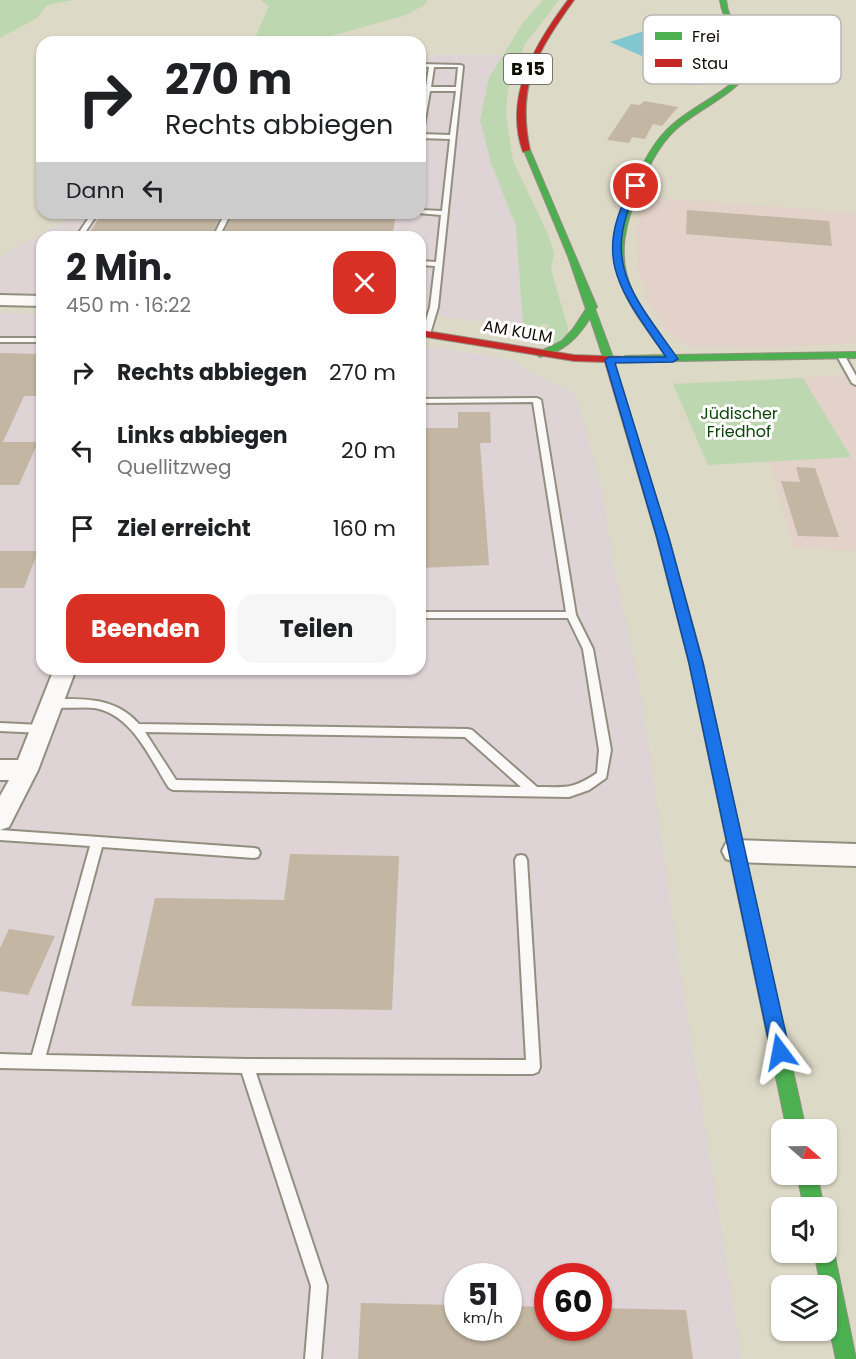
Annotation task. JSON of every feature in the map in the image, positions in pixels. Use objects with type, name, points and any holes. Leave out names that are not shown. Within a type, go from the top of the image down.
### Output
[{"type":"main road","name":"B 15","points":[[571,0],[555,21],[531,61],[524,78],[520,107],[529,159],[558,222],[592,307],[663,538],[696,663],[795,1119]]},
{"type":"main road","points":[[723,0],[724,15]]},
{"type":"main road","points":[[673,359],[621,279],[616,256],[618,232],[626,205],[655,150],[673,127],[735,84]]},
{"type":"main road","points":[[540,354],[559,350],[571,342],[592,307]]},
{"type":"main road","name":"AM KULM","points":[[426,335],[540,354],[609,360],[856,355]]},
{"type":"main road","points":[[826,1263],[847,1359]]},
{"type":"street","points":[[0,300],[36,301]]},
{"type":"street","points":[[0,820],[26,770],[63,675]]},
{"type":"street","points":[[0,770],[26,770]]},
{"type":"street","points":[[735,851],[856,855]]},
{"type":"lane","points":[[426,66],[461,66],[434,307],[426,327]]},
{"type":"lane","points":[[426,100],[432,66]]},
{"type":"lane","points":[[428,89],[459,89]]},
{"type":"lane","points":[[426,135],[454,137]]},
{"type":"lane","points":[[426,212],[446,213]]},
{"type":"lane","points":[[426,264],[439,264]]},
{"type":"lane","points":[[0,340],[36,340]]},
{"type":"lane","points":[[841,356],[856,383]]},
{"type":"lane","points":[[52,702],[93,703],[122,714],[135,728],[173,785],[569,792],[585,787],[602,775],[605,750],[588,649],[571,615],[537,400],[426,401]]},
{"type":"lane","points":[[426,615],[571,615]]},
{"type":"lane","points":[[0,727],[42,729]]},
{"type":"lane","points":[[135,728],[468,734],[534,791]]},
{"type":"lane","points":[[0,835],[254,853]]},
{"type":"lane","points":[[37,1062],[97,842]]},
{"type":"lane","points":[[0,1061],[247,1066],[533,1067],[521,860]]},
{"type":"lane","points":[[247,1066],[319,1286],[313,1359]]},
{"type":"shaded area","points":[[426,55],[504,55],[489,78],[480,120],[491,163],[516,226],[523,327],[426,315],[426,231],[47,231],[69,219],[426,219]]},
{"type":"shaded area","points":[[646,197],[856,213],[856,343],[776,348],[690,347],[667,331],[647,299],[637,266],[636,228]]},
{"type":"shaded area","points":[[36,237],[36,296],[0,296],[0,257]]},
{"type":"shaded area","points":[[0,313],[36,314],[36,675],[426,675],[426,346],[514,360],[527,371],[571,391],[577,397],[603,494],[614,567],[642,698],[679,963],[742,1359],[0,1359]]},
{"type":"shaded area","points":[[856,374],[856,551],[794,548],[769,462],[850,457],[803,378]]},
{"type":"green space","points":[[0,0],[74,0],[47,5],[37,18],[0,38]]},
{"type":"green space","points":[[261,0],[428,0],[423,6],[403,16],[331,36],[256,36],[269,6]]},
{"type":"green space","points":[[543,0],[559,0],[525,44],[508,89],[506,114],[513,161],[548,234],[554,253],[551,270],[568,328],[567,339],[543,346],[537,341],[549,325],[543,324],[524,341],[516,226],[491,163],[480,120],[489,78],[522,24]]},
{"type":"green space","name":"Jüdischer Friedhof","points":[[803,378],[851,457],[708,465],[673,384]]},
{"type":"water","points":[[643,32],[643,56],[610,42]]},
{"type":"building","points":[[644,101],[678,107],[662,126],[653,124],[645,139],[632,137],[629,143],[607,140],[631,104],[640,105]]},
{"type":"building","points":[[687,210],[829,221],[832,246],[686,234]]},
{"type":"building","points":[[98,219],[219,219],[214,231],[91,231]]},
{"type":"building","points":[[230,219],[395,219],[393,231],[225,231]]},
{"type":"building","points":[[0,353],[36,354],[36,396],[24,396],[3,442],[36,442],[36,447],[19,485],[0,485]]},
{"type":"building","points":[[458,412],[490,412],[491,443],[480,443],[489,565],[426,568],[426,428],[458,428]]},
{"type":"building","points":[[796,467],[815,468],[839,537],[798,536],[781,481],[800,482]]},
{"type":"building","points":[[0,551],[36,551],[24,588],[0,588]]},
{"type":"building","points":[[290,854],[399,856],[392,1010],[131,1006],[155,898],[284,900]]},
{"type":"building","points":[[9,929],[55,936],[28,995],[0,991],[0,948]]},
{"type":"building","points":[[361,1303],[444,1305],[444,1341],[522,1341],[522,1306],[534,1307],[534,1341],[612,1341],[612,1308],[686,1310],[693,1359],[358,1359]]},
{"type":"traffic: fast","points":[[723,0],[726,15]]},
{"type":"traffic: fast","points":[[673,359],[630,296],[622,278],[619,237],[625,213],[637,185],[662,139],[683,120],[736,84]]},
{"type":"traffic: fast","points":[[526,150],[572,256],[609,360]]},
{"type":"traffic: fast","points":[[540,354],[565,343],[577,331],[592,307]]},
{"type":"traffic: fast","points":[[625,359],[856,355]]},
{"type":"traffic: fast","points":[[662,535],[696,663],[795,1119]]},
{"type":"traffic: fast","points":[[809,1185],[812,1197]]},
{"type":"traffic: fast","points":[[826,1263],[847,1359]]},
{"type":"traffic: jam","points":[[526,150],[521,108],[523,89],[536,52],[571,0]]},
{"type":"traffic: jam","points":[[426,334],[574,358],[625,359]]},
{"type":"traffic: jam","points":[[609,360],[662,535]]},
{"type":"route","points":[[636,186],[626,205],[618,232],[616,256],[621,279],[634,303],[673,359],[609,360],[645,475],[696,663],[780,1052]]}]
